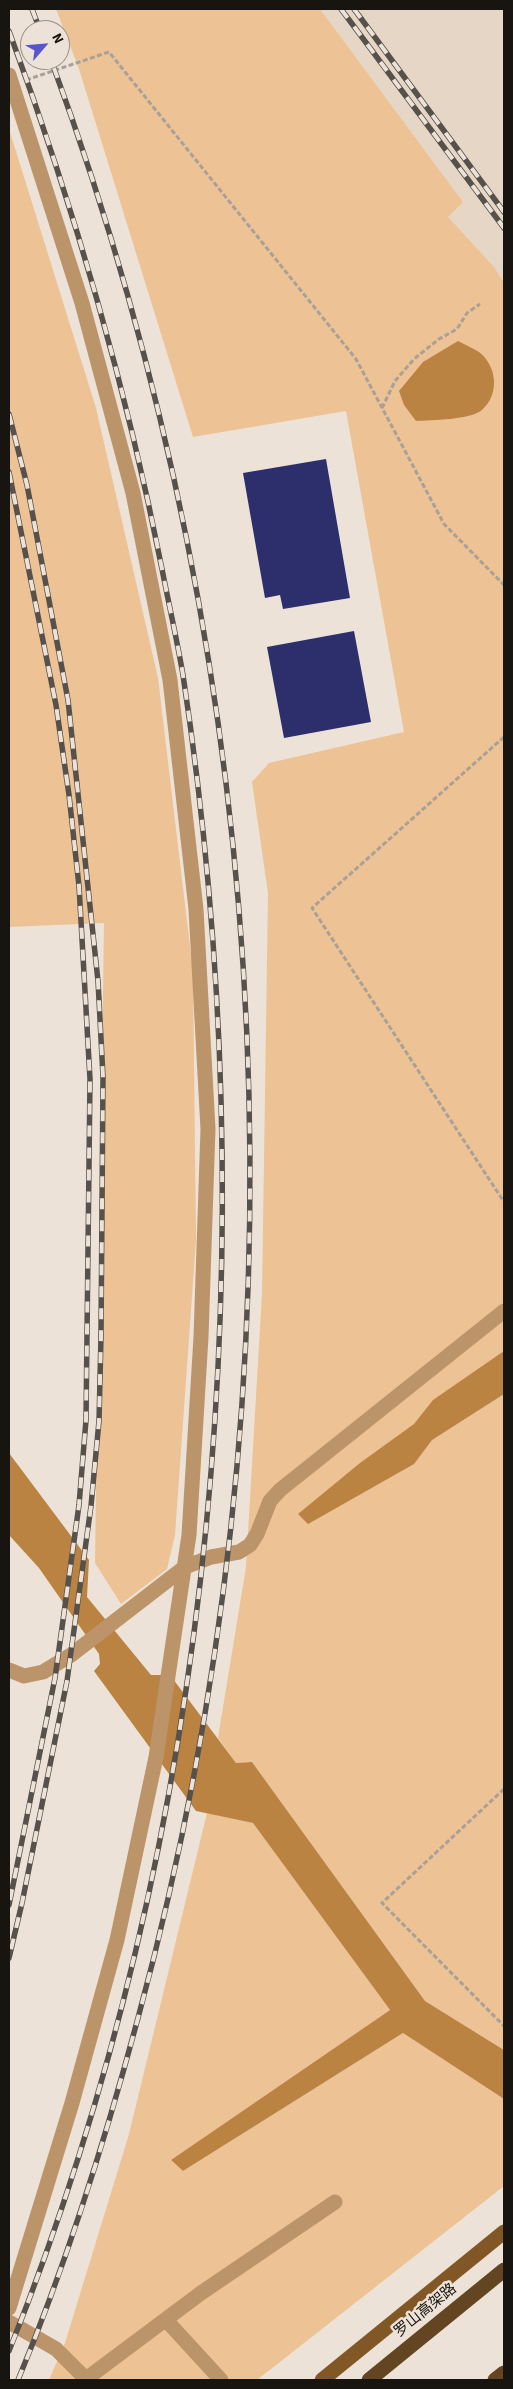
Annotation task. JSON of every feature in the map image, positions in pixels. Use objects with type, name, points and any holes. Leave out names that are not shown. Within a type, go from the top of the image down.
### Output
[{"type":"highway","name":"罗山高架路","points":[[370,2380],[504,2270]]},
{"type":"highway","points":[[495,2380],[504,2373]]},
{"type":"main road","points":[[322,2380],[504,2232]]},
{"type":"street","points":[[9,2308],[72,2103],[117,1940],[156,1757],[170,1675],[189,1535],[202,1336],[208,1129],[196,909],[168,671],[133,493],[82,302],[10,80]]},
{"type":"street","points":[[9,1670],[24,1676],[43,1672],[88,1641],[185,1567],[211,1557],[239,1552],[250,1545],[270,1501],[280,1490],[504,1312]]},
{"type":"street","points":[[9,2322],[56,2349],[86,2379],[166,2320],[335,2202]]},
{"type":"street","points":[[166,2320],[221,2380]]},
{"type":"path","points":[[10,80],[109,52],[356,359],[444,524],[504,585]]},
{"type":"path","points":[[382,409],[395,381],[414,359],[439,339],[457,329],[467,313],[480,304]]},
{"type":"path","points":[[504,737],[312,908],[504,1202]]},
{"type":"path","points":[[504,1789],[382,1903],[504,2026]]},
{"type":"shaded area","points":[[56,9],[320,9],[463,202],[448,217],[494,267],[504,283],[504,2050],[425,2001],[252,1762],[236,1763],[218,1738],[246,1567],[262,1294],[268,893],[252,782],[269,763],[404,732],[346,411],[193,437],[79,69],[70,46],[70,20],[60,20]]},
{"type":"shaded area","points":[[320,9],[504,9],[504,283],[494,267],[447,217],[463,202]]},
{"type":"shaded area","points":[[9,129],[96,408],[158,678],[193,972],[196,1240],[175,1535],[167,1569],[121,1604],[95,1563],[104,923],[9,927]]},
{"type":"shaded area","points":[[458,341],[479,352],[490,365],[494,380],[492,396],[482,410],[469,416],[416,421],[404,405],[399,391],[423,362]]},
{"type":"shaded area","points":[[504,1351],[504,1394],[432,1440],[414,1464],[308,1524],[298,1514],[360,1463],[414,1424],[433,1400]]},
{"type":"shaded area","points":[[9,1453],[89,1560],[87,1597],[151,1675],[170,1675],[236,1763],[252,1762],[425,2001],[504,2050],[504,2099],[403,2033],[183,2171],[171,2160],[390,2010],[253,1823],[196,1811],[94,1671],[100,1664],[99,1654],[39,1568],[9,1535]]},
{"type":"shaded area","points":[[207,1813],[253,1823],[390,2010],[171,2160],[183,2171],[403,2033],[504,2099],[504,2186],[257,2380],[49,2380],[65,2343],[129,2134]]},
{"type":"building","points":[[326,459],[350,598],[283,609],[280,595],[265,598],[243,473]]},
{"type":"building","points":[[354,631],[371,722],[284,738],[267,647]]},
{"type":"railway","points":[[32,9],[36,20]]},
{"type":"railway","points":[[341,9],[504,228]]},
{"type":"railway","points":[[354,9],[504,212]]},
{"type":"railway","points":[[9,31],[33,97],[76,230],[115,365],[148,501],[176,636],[183,675],[208,885],[221,1098],[220,1312],[206,1525],[178,1737],[137,1946],[80,2151],[9,2351]]},
{"type":"railway","points":[[18,2380],[69,2246],[112,2110],[138,2018],[194,1775],[231,1529],[248,1281],[247,1032],[226,785],[187,539],[128,297],[54,70]]},
{"type":"railway","points":[[9,414],[27,485],[68,700],[98,981],[103,1077],[99,1421],[91,1506],[67,1681],[9,1958]]},
{"type":"railway","points":[[9,472],[56,705],[69,795],[79,886],[90,1079],[86,1420],[79,1505],[55,1678],[9,1905]]}]
